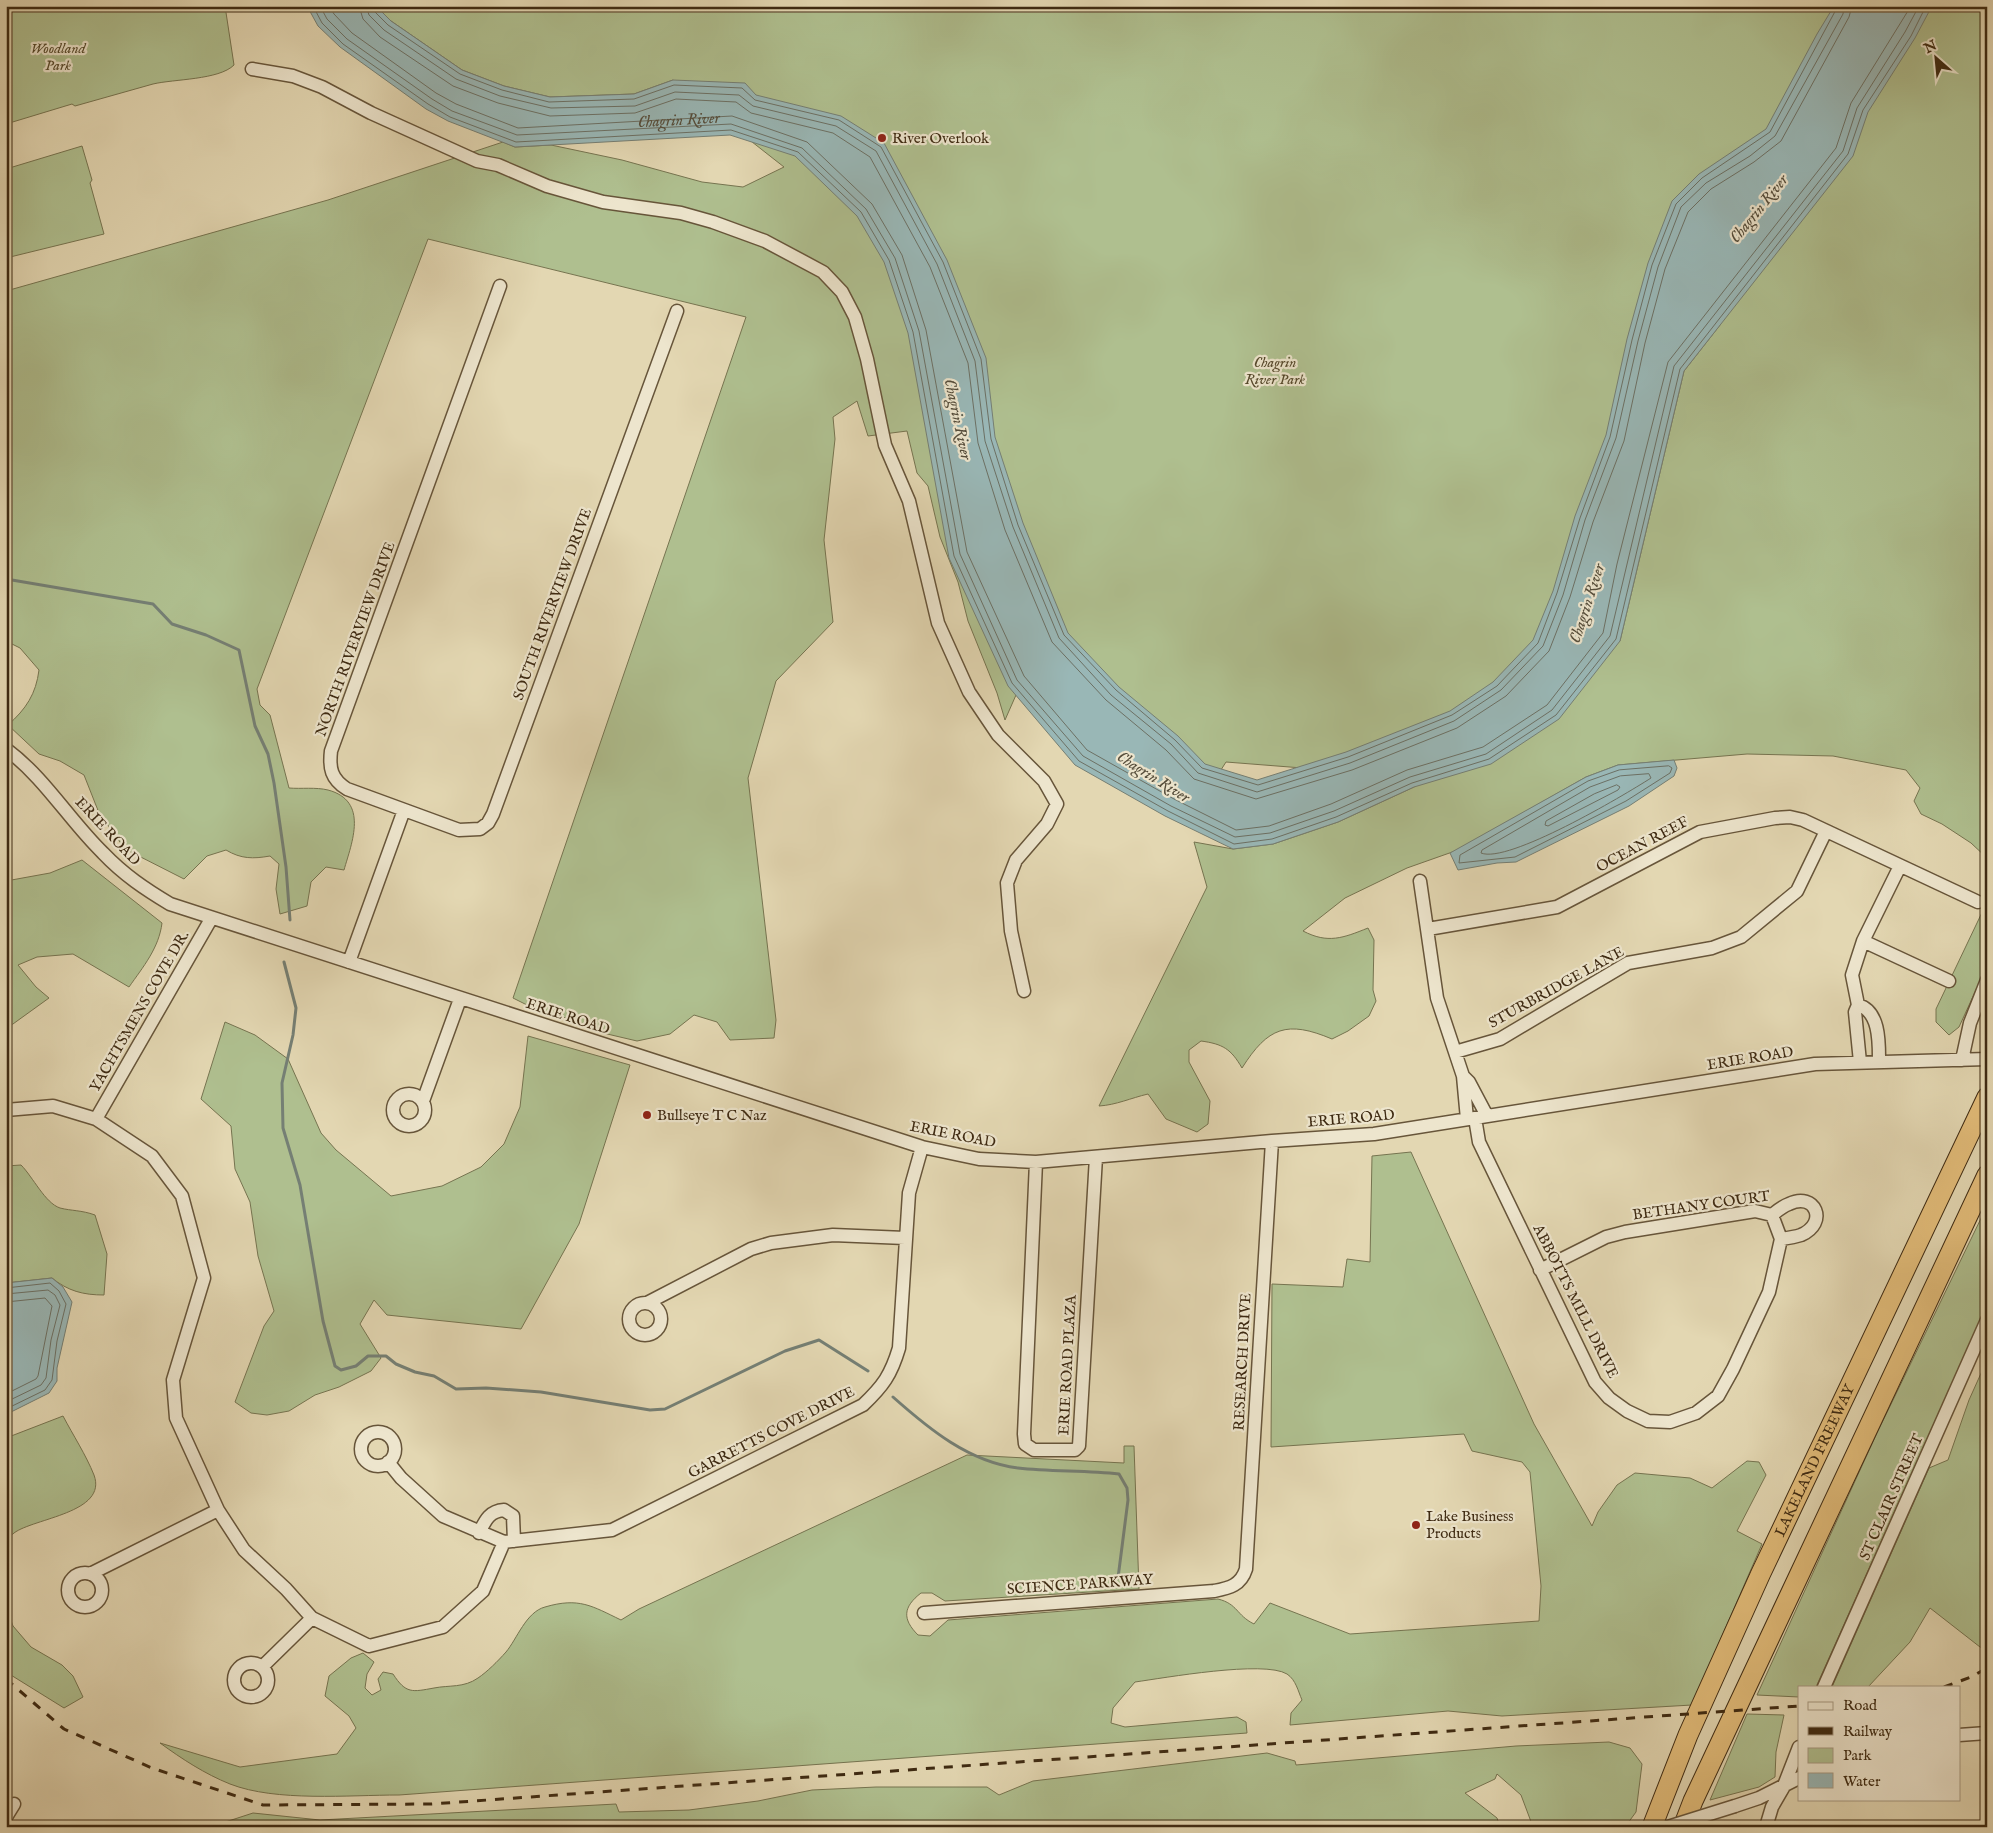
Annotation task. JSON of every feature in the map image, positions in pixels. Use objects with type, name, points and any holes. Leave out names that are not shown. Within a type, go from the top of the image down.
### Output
[{"type":"highway","name":"LAKELAND FREEWAY","points":[[1652,1827],[1688,1735],[1761,1573],[1987,1097]]},
{"type":"highway","points":[[1683,1827],[1693,1801],[1987,1175]]},
{"type":"street","points":[[252,69],[293,76],[322,87],[371,113],[477,161],[498,165],[548,186],[604,202],[681,213],[764,241],[823,272],[842,292],[855,317],[867,359],[885,445],[910,501],[938,623],[969,692],[998,735],[1044,781],[1057,804],[1047,824],[1016,860],[1007,883],[1011,931],[1024,991]]},
{"type":"street","name":"NORTH RIVERVIEW DRIVE","points":[[404,810],[346,789],[338,783],[332,775],[330,764],[331,751],[500,286]]},
{"type":"street","name":"SOUTH RIVERVIEW DRIVE","points":[[404,810],[459,830],[469,831],[480,829],[488,823],[493,814],[677,311]]},
{"type":"street","name":"ERIE ROAD","points":[[6,749],[51,792],[102,852],[134,882],[170,904],[211,919],[922,1147],[979,1158],[1036,1162],[1374,1134],[1770,1070],[1879,1061],[1987,1059]]},
{"type":"street","points":[[349,962],[404,810]]},
{"type":"street","name":"OCEAN REEF","points":[[1428,929],[1557,907],[1700,832],[1790,817],[1803,820],[1978,902]]},
{"type":"street","name":"STURBRIDGE LANE","points":[[1455,1052],[1500,1040],[1628,963],[1712,948],[1741,937],[1797,892],[1826,832]]},
{"type":"street","points":[[1860,1062],[1855,1012],[1858,1005],[1852,975],[1863,941],[1900,866]]},
{"type":"street","points":[[1420,882],[1437,998],[1476,1118]]},
{"type":"street","name":"YACHTSMENS COVE DR.","points":[[96,1118],[211,919]]},
{"type":"street","points":[[1863,941],[1949,981]]},
{"type":"street","points":[[1962,1060],[1970,1023],[1987,980]]},
{"type":"street","points":[[423,1101],[460,999]]},
{"type":"street","points":[[1858,1005],[1868,1010],[1877,1029],[1879,1061]]},
{"type":"street","name":"ABBOTTS MILL DRIVE","points":[[1463,1076],[1476,1118],[1479,1142],[1540,1270],[1595,1382],[1609,1398],[1627,1411],[1648,1420],[1670,1422],[1696,1413],[1718,1396],[1733,1370],[1769,1292],[1781,1239]]},
{"type":"street","points":[[6,1110],[53,1106],[96,1118],[152,1156],[182,1196],[204,1278],[173,1380],[176,1418],[218,1510],[244,1550],[286,1588],[312,1618],[369,1646],[443,1627],[483,1591],[509,1542],[513,1516],[504,1510],[498,1510],[487,1516],[479,1533]]},
{"type":"street","name":"RESEARCH DRIVE","points":[[1239,1584],[1246,1569],[1272,1141]]},
{"type":"street","name":"GARRETTS COVE DRIVE","points":[[509,1542],[612,1530],[863,1405],[882,1387],[892,1371],[899,1348],[909,1193],[922,1147]]},
{"type":"street","name":"ERIE ROAD PLAZA","points":[[1036,1162],[1025,1444],[1034,1450],[1075,1450],[1079,1446],[1096,1157]]},
{"type":"street","name":"BETHANY COURT","points":[[1540,1270],[1606,1237],[1625,1232],[1755,1211],[1772,1215],[1789,1203],[1800,1201],[1810,1203],[1814,1207],[1817,1216],[1815,1224],[1810,1230],[1800,1235],[1781,1239]]},
{"type":"street","points":[[1772,1215],[1781,1239]]},
{"type":"street","points":[[647,1303],[751,1249],[771,1244],[833,1235],[906,1238]]},
{"type":"street","name":"ST CLAIR STREET","points":[[1824,1686],[1987,1320]]},
{"type":"street","points":[[388,1462],[401,1478],[443,1516],[479,1533],[509,1542]]},
{"type":"street","points":[[90,1574],[218,1510]]},
{"type":"street","name":"SCIENCE PARKWAY","points":[[924,1613],[1214,1590],[1239,1584]]},
{"type":"street","points":[[262,1667],[312,1618]]},
{"type":"street","points":[[1960,1735],[1987,1733]]},
{"type":"street","points":[[1766,1827],[1772,1807],[1783,1788],[1798,1750]]},
{"type":"street","points":[[1668,1827],[1735,1806],[1783,1788],[1798,1779]]},
{"type":"street","points":[[6,1817],[14,1804]]},
{"type":"green space","name":"Woodland Park","points":[[6,6],[225,6],[234,65],[218,74],[153,84],[75,106],[72,104],[6,124]]},
{"type":"green space","name":"Chagrin River Park","points":[[376,6],[1987,6],[1987,858],[1971,843],[1942,824],[1921,814],[1914,801],[1920,788],[1906,770],[1833,756],[1747,754],[1618,765],[1586,777],[1458,850],[1407,868],[1345,898],[1303,931],[1320,937],[1336,938],[1351,935],[1368,928],[1374,940],[1373,990],[1376,1001],[1369,1016],[1348,1031],[1332,1039],[1303,1030],[1291,1029],[1280,1031],[1270,1036],[1261,1044],[1251,1054],[1242,1068],[1226,1048],[1201,1041],[1189,1050],[1189,1062],[1210,1101],[1208,1124],[1197,1132],[1166,1119],[1148,1094],[1099,1106],[1207,887],[1194,842],[1233,849],[1273,844],[1338,822],[1414,787],[1620,641],[1684,371],[1720,325],[1677,308],[1615,629],[1366,773],[1226,762],[1198,806],[1027,670],[1005,720],[997,693],[968,621],[958,582],[940,537],[928,486],[917,473],[907,431],[868,436],[857,401],[833,417],[835,439],[824,540],[833,622],[776,681],[748,778],[776,1020],[774,1038],[730,1040],[717,1022],[694,1015],[670,1034],[637,1041],[603,1033],[573,1019],[545,1014],[513,998],[746,317],[428,239],[257,689],[260,705],[270,715],[289,788],[328,790],[341,795],[349,803],[353,813],[354,824],[351,847],[344,870],[326,867],[311,882],[307,906],[280,914],[276,889],[279,864],[270,856],[247,858],[226,850],[207,856],[184,879],[125,849],[99,813],[84,775],[60,761],[39,754],[8,725],[20,713],[33,694],[39,670],[20,648],[6,641],[6,291],[328,200],[503,142],[515,147],[551,145],[622,160],[702,182],[743,187],[784,167],[673,80],[634,94],[550,97],[504,86],[462,70],[391,21]]},
{"type":"green space","points":[[82,146],[104,234],[6,258],[6,169]]},
{"type":"green space","points":[[82,860],[162,923],[158,941],[145,965],[129,987],[73,954],[37,957],[18,965],[36,987],[49,998],[6,1029],[6,881],[50,873]]},
{"type":"green space","points":[[1987,902],[1987,966],[1959,1027],[1949,1035],[1936,1022],[1936,1009]]},
{"type":"green space","points":[[225,1022],[255,1035],[288,1059],[321,1133],[336,1150],[391,1196],[442,1186],[481,1167],[504,1144],[520,1107],[528,1036],[630,1065],[579,1224],[521,1329],[387,1315],[374,1300],[360,1324],[381,1358],[371,1371],[339,1387],[315,1395],[289,1411],[267,1415],[251,1413],[235,1402],[264,1326],[274,1311],[258,1256],[250,1202],[235,1169],[231,1126],[201,1099]]},
{"type":"green space","points":[[1411,1152],[1534,1424],[1592,1526],[1598,1512],[1617,1485],[1635,1473],[1690,1478],[1712,1488],[1747,1461],[1759,1462],[1766,1475],[1737,1531],[1762,1544],[1692,1705],[1502,1716],[1448,1711],[1290,1725],[1291,1713],[1302,1700],[1293,1679],[1287,1674],[1275,1670],[1236,1669],[1135,1682],[1113,1708],[1111,1723],[1125,1727],[1237,1717],[1246,1722],[1247,1733],[399,1795],[313,1796],[248,1790],[212,1776],[160,1743],[240,1767],[337,1754],[356,1728],[349,1716],[325,1696],[329,1676],[351,1658],[363,1653],[374,1662],[367,1674],[365,1688],[372,1695],[381,1690],[378,1679],[383,1672],[393,1674],[402,1685],[415,1691],[467,1683],[481,1676],[500,1659],[510,1647],[522,1626],[538,1610],[557,1604],[585,1604],[621,1620],[639,1609],[967,1455],[1124,1463],[1124,1446],[1134,1446],[1139,1589],[945,1601],[932,1593],[921,1593],[911,1603],[907,1613],[909,1624],[918,1635],[930,1636],[948,1620],[1218,1599],[1230,1604],[1248,1621],[1254,1624],[1270,1603],[1350,1634],[1539,1621],[1541,1586],[1530,1472],[1522,1462],[1472,1451],[1464,1434],[1271,1447],[1272,1284],[1343,1287],[1347,1259],[1370,1262],[1372,1156]]},
{"type":"green space","points":[[21,1165],[49,1201],[60,1208],[95,1215],[107,1254],[104,1295],[76,1291],[52,1278],[6,1283],[6,1166]]},
{"type":"green space","points":[[1987,1206],[1987,1305],[1816,1686],[1798,1686],[1798,1697],[1757,1695],[1877,1433]]},
{"type":"green space","points":[[1987,1360],[1987,1649],[1980,1647],[1930,1608],[1910,1642],[1869,1686],[1832,1686],[1929,1468],[1948,1460],[1969,1400]]},
{"type":"green space","points":[[63,1416],[91,1468],[94,1475],[95,1488],[90,1498],[80,1506],[67,1513],[24,1528],[14,1533],[6,1541],[6,1438]]},
{"type":"green space","points":[[6,1606],[13,1626],[31,1647],[62,1665],[73,1676],[83,1697],[64,1708],[6,1672]]},
{"type":"green space","points":[[1747,1714],[1784,1715],[1776,1752],[1775,1777],[1759,1787],[1710,1800]]},
{"type":"green space","points":[[1609,1742],[1630,1748],[1642,1764],[1636,1812],[1625,1827],[1533,1827],[1521,1795],[1497,1774],[1495,1779],[1465,1793],[1497,1818],[1500,1827],[210,1827],[253,1813],[320,1820],[616,1804],[619,1812],[689,1810],[758,1801],[812,1790],[876,1787],[987,1787],[999,1795],[1033,1781],[1267,1753],[1295,1761],[1296,1765],[1516,1746]]},
{"type":"water","name":"Chagrin River","points":[[307,6],[376,6],[391,21],[462,70],[504,86],[550,97],[634,94],[673,80],[745,83],[756,95],[841,116],[884,143],[947,260],[986,358],[995,437],[1023,523],[1068,633],[1119,687],[1178,736],[1205,764],[1257,780],[1346,752],[1450,711],[1493,682],[1533,640],[1553,591],[1575,516],[1606,435],[1627,339],[1648,263],[1672,201],[1699,174],[1766,129],[1834,6],[1932,6],[1915,38],[1868,112],[1853,156],[1684,371],[1620,641],[1559,719],[1491,764],[1414,787],[1338,822],[1273,844],[1233,849],[1165,816],[1075,765],[1008,686],[949,558],[908,333],[884,262],[857,216],[795,156],[730,135],[515,147],[448,121],[426,109],[340,47],[318,26]]},
{"type":"water","points":[[1674,760],[1677,768],[1674,776],[1629,806],[1516,862],[1497,863],[1458,870],[1450,853],[1586,777],[1618,765]]},
{"type":"water","points":[[52,1278],[63,1287],[72,1302],[57,1368],[57,1381],[49,1393],[9,1413],[6,1419],[6,1283]]},
{"type":"waterway","points":[[6,579],[153,604],[172,624],[206,635],[239,650],[255,726],[268,754],[274,783],[286,867],[290,920]]},
{"type":"waterway","points":[[284,962],[296,1008],[293,1035],[282,1083],[283,1128],[300,1185],[323,1321],[335,1366],[341,1370],[356,1366],[368,1356],[386,1356],[396,1364],[415,1372],[434,1376],[456,1389],[486,1388],[541,1392],[650,1410],[665,1409],[785,1351],[819,1340],[868,1371]]},
{"type":"waterway","points":[[893,1397],[935,1432],[966,1451],[1000,1465],[1043,1470],[1119,1474],[1127,1488],[1128,1500],[1118,1578]]},
{"type":"railway","points":[[1947,1686],[1971,1677],[1987,1668]]},
{"type":"railway","points":[[6,1679],[64,1729],[152,1768],[263,1805],[432,1804],[1798,1706]]},
{"type":"place","name":"River Overlook","points":[[882,138]]},
{"type":"place","name":"Bullseye T C Naz","points":[[647,1115]]},
{"type":"place","name":"Lake Business Products","points":[[1416,1525]]}]
